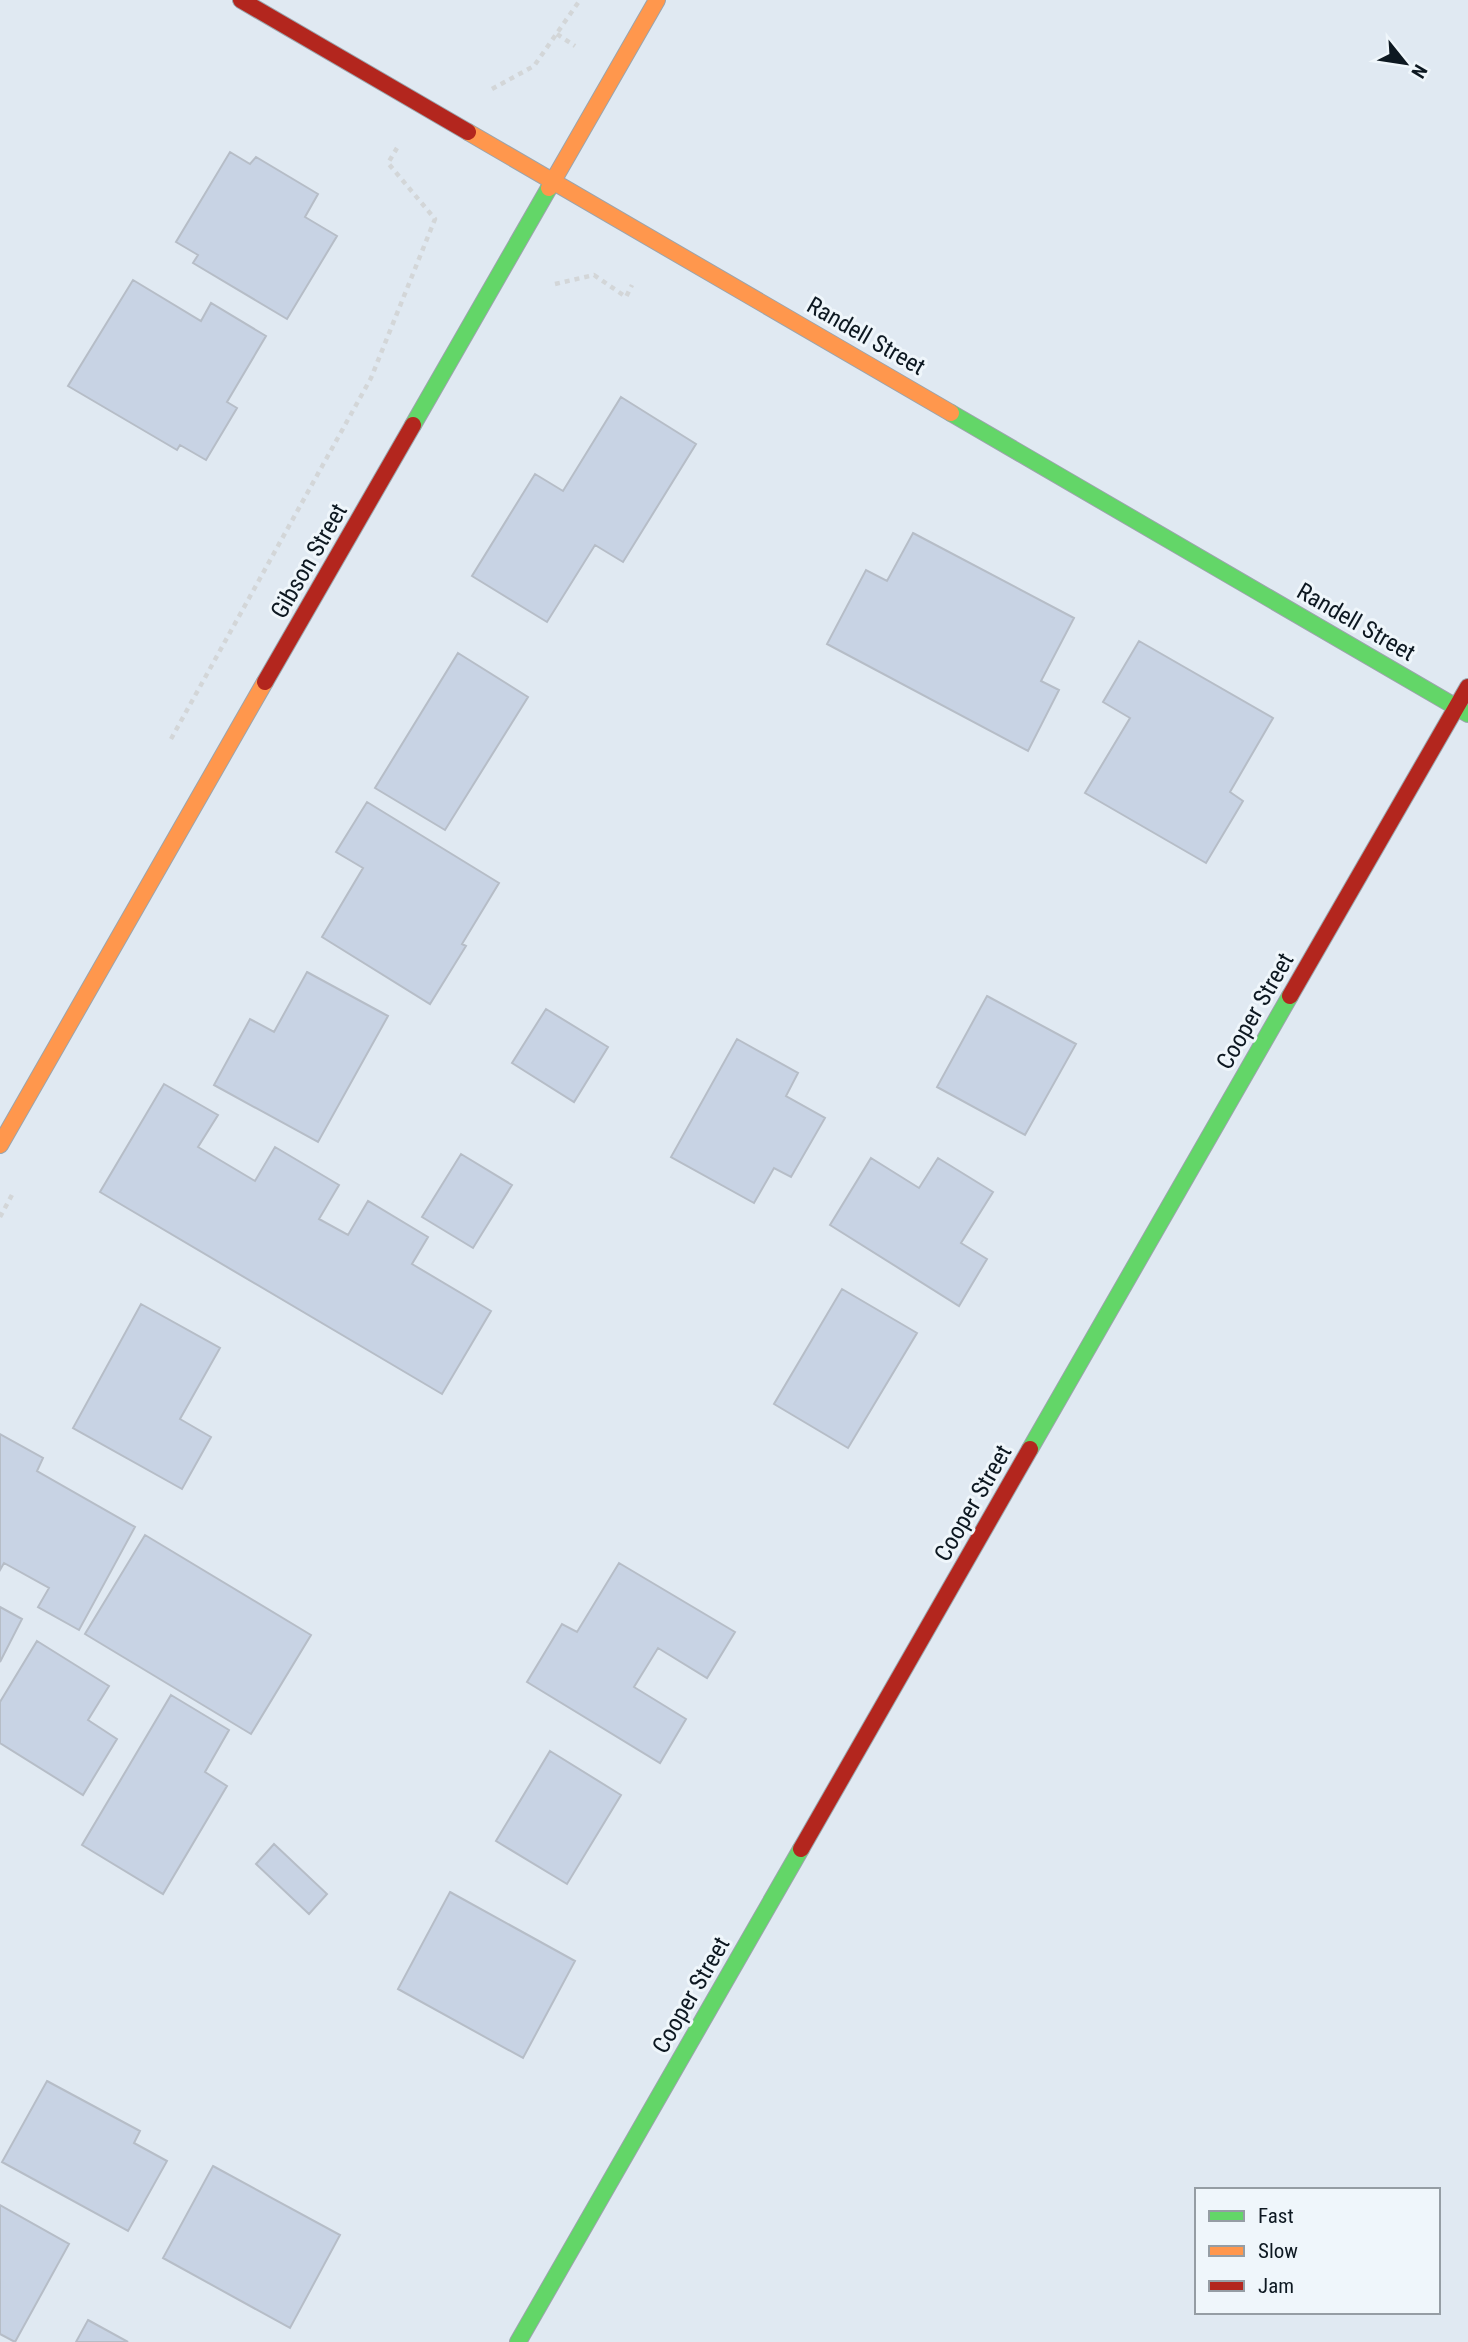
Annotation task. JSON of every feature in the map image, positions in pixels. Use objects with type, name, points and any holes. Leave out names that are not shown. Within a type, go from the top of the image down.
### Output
[{"type":"street","name":"Randell Street","points":[[241,0],[1462,710]]},
{"type":"street","name":"Gibson Street","points":[[0,1145],[657,0]]},
{"type":"street","name":"Cooper Street","points":[[518,2342],[1462,710],[1468,687]]},
{"type":"path","points":[[487,92],[534,66],[580,0]]},
{"type":"path","points":[[168,743],[371,377],[435,219],[388,163],[421,104]]},
{"type":"building","points":[[230,152],[250,164],[256,157],[318,194],[305,217],[337,236],[287,319],[193,263],[198,255],[176,242]]},
{"type":"building","points":[[133,280],[201,321],[211,303],[266,336],[227,402],[237,408],[206,460],[180,445],[177,450],[68,386]]},
{"type":"building","points":[[621,397],[696,444],[623,562],[595,545],[547,622],[472,576],[535,474],[563,491]]},
{"type":"building","points":[[913,533],[1074,618],[1041,681],[1059,690],[1028,751],[827,644],[866,570],[887,581]]},
{"type":"building","points":[[1139,641],[1273,718],[1230,792],[1243,801],[1206,863],[1085,793],[1130,718],[1103,702]]},
{"type":"building","points":[[458,653],[528,697],[445,830],[375,788]]},
{"type":"building","points":[[367,802],[499,883],[462,944],[466,946],[430,1004],[322,937],[363,868],[336,852]]},
{"type":"building","points":[[307,972],[388,1016],[318,1142],[214,1085],[250,1019],[274,1032]]},
{"type":"building","points":[[987,996],[1076,1044],[1025,1135],[937,1087]]},
{"type":"building","points":[[546,1009],[608,1047],[574,1102],[512,1063]]},
{"type":"building","points":[[737,1039],[798,1073],[786,1096],[825,1118],[791,1177],[774,1168],[754,1203],[671,1157]]},
{"type":"building","points":[[164,1084],[218,1115],[198,1147],[255,1181],[275,1147],[339,1185],[319,1219],[348,1235],[368,1201],[428,1237],[412,1264],[491,1311],[442,1394],[100,1192]]},
{"type":"building","points":[[461,1154],[512,1185],[473,1248],[422,1217]]},
{"type":"building","points":[[871,1158],[919,1188],[938,1158],[993,1192],[961,1243],[987,1259],[959,1306],[830,1225]]},
{"type":"building","points":[[842,1289],[917,1333],[848,1448],[774,1404]]},
{"type":"building","points":[[141,1304],[220,1348],[180,1419],[211,1437],[182,1489],[73,1428]]},
{"type":"building","points":[[0,1434],[43,1458],[37,1471],[135,1527],[79,1630],[38,1607],[49,1588],[4,1563],[0,1570]]},
{"type":"building","points":[[145,1535],[311,1635],[251,1734],[85,1634]]},
{"type":"building","points":[[619,1563],[735,1632],[707,1678],[658,1648],[634,1687],[686,1719],[660,1763],[527,1682],[562,1624],[577,1632]]},
{"type":"building","points":[[0,1607],[22,1619],[0,1662]]},
{"type":"building","points":[[37,1641],[109,1686],[88,1720],[117,1739],[83,1795],[0,1743],[0,1702]]},
{"type":"building","points":[[171,1695],[229,1730],[205,1772],[227,1786],[163,1894],[82,1845]]},
{"type":"building","points":[[550,1751],[621,1795],[567,1884],[496,1841]]},
{"type":"building","points":[[274,1844],[327,1894],[309,1914],[256,1864]]},
{"type":"building","points":[[450,1892],[575,1961],[523,2058],[398,1989]]},
{"type":"building","points":[[47,2081],[140,2131],[134,2143],[167,2161],[128,2231],[2,2162]]},
{"type":"building","points":[[213,2166],[340,2235],[290,2328],[163,2258]]},
{"type":"building","points":[[0,2205],[69,2244],[15,2342],[0,2334]]},
{"type":"building","points":[[88,2320],[128,2342],[76,2342]]},
{"type":"traffic: fast","points":[[413,425],[549,188]]},
{"type":"traffic: fast","points":[[951,413],[1468,714]]},
{"type":"traffic: fast","points":[[1030,1449],[1290,996]]},
{"type":"traffic: fast","points":[[518,2342],[801,1849]]},
{"type":"traffic: slow","points":[[549,188],[657,0]]},
{"type":"traffic: slow","points":[[468,132],[951,413]]},
{"type":"traffic: slow","points":[[0,1145],[265,682]]},
{"type":"traffic: jam","points":[[241,0],[468,132]]},
{"type":"traffic: jam","points":[[265,682],[413,425]]},
{"type":"traffic: jam","points":[[1290,996],[1468,687]]},
{"type":"traffic: jam","points":[[801,1849],[1030,1449]]}]
